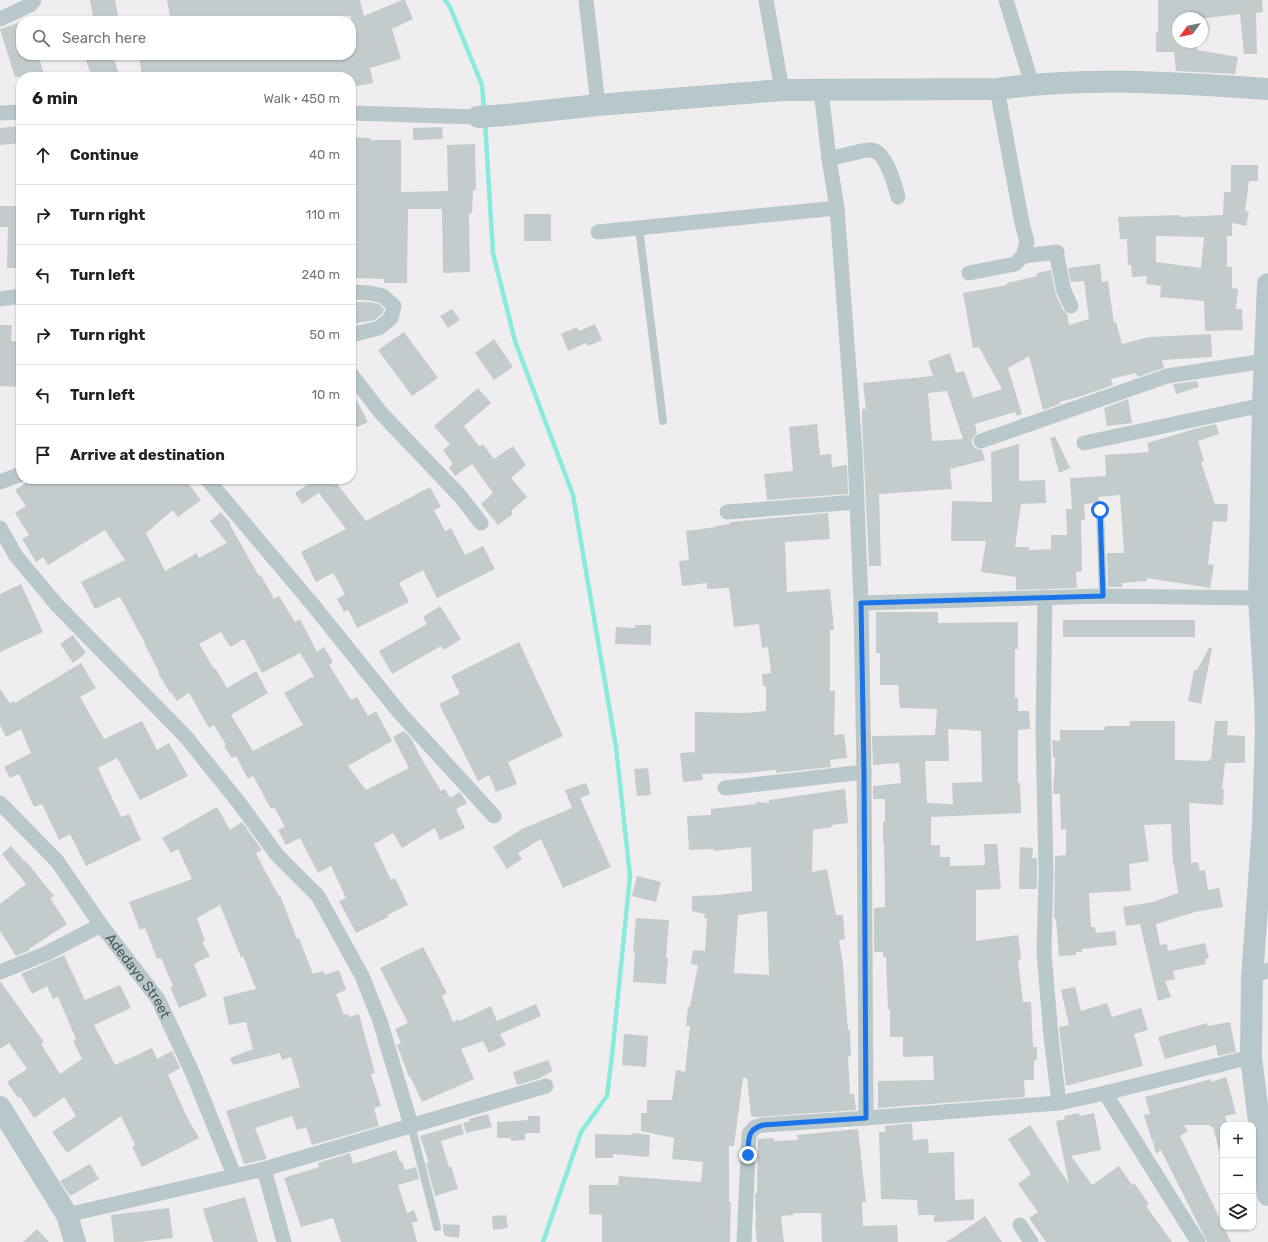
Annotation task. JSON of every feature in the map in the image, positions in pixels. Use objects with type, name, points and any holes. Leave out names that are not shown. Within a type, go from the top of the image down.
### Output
[{"type":"main road","points":[[478,117],[598,105],[782,90],[997,89],[1032,84],[1142,81],[1268,89]]},
{"type":"main road","points":[[1268,284],[1263,404],[1265,496],[1259,598],[1265,658],[1267,730],[1265,826],[1260,974],[1251,1057],[1268,1195]]},
{"type":"main road","points":[[0,1107],[67,1215],[73,1241]]},
{"type":"street","points":[[0,19],[30,4],[34,0]]},
{"type":"street","points":[[586,0],[598,105]]},
{"type":"street","points":[[766,0],[782,90]]},
{"type":"street","points":[[1006,0],[1032,84]]},
{"type":"street","points":[[969,273],[1015,264],[1023,256],[1028,242],[1022,223],[997,89]]},
{"type":"street","points":[[821,90],[829,159],[837,208],[857,502],[861,603],[864,772],[866,1118]]},
{"type":"street","points":[[0,113],[16,112]]},
{"type":"street","points":[[356,113],[478,117]]},
{"type":"street","points":[[829,159],[870,150],[877,152],[885,161],[894,182],[898,197]]},
{"type":"street","points":[[598,232],[837,208]]},
{"type":"street","points":[[1023,256],[1057,252],[1064,291],[1071,306]]},
{"type":"street","points":[[356,292],[383,296],[394,306],[391,318],[378,328],[356,334]]},
{"type":"street","points":[[0,299],[16,297]]},
{"type":"street","points":[[981,441],[1166,376],[1265,361]]},
{"type":"street","points":[[356,380],[381,413],[451,486],[481,523]]},
{"type":"street","points":[[1084,443],[1263,404]]},
{"type":"street","points":[[0,482],[16,476]]},
{"type":"street","points":[[211,484],[313,604],[399,712],[494,816]]},
{"type":"street","points":[[727,512],[857,502]]},
{"type":"street","points":[[0,528],[16,556],[57,605],[186,737],[240,804],[277,855],[318,896],[362,976],[380,1021],[411,1125]]},
{"type":"street","points":[[861,603],[1103,596],[1259,598]]},
{"type":"street","points":[[1045,598],[1043,731],[1046,872],[1044,953],[1050,1036],[1059,1103]]},
{"type":"street","points":[[725,788],[864,772]]},
{"type":"street","name":"Adedayo Street","points":[[0,803],[57,861],[158,999],[193,1074],[234,1175]]},
{"type":"street","points":[[0,972],[45,954],[102,924]]},
{"type":"street","points":[[744,1242],[749,1134],[755,1127],[763,1125],[1059,1103],[1251,1057]]},
{"type":"street","points":[[67,1215],[264,1169],[546,1086]]},
{"type":"street","points":[[1105,1093],[1198,1242]]},
{"type":"street","points":[[264,1169],[284,1242]]},
{"type":"street","points":[[1020,1225],[1031,1242]]},
{"type":"lane","points":[[639,228],[663,421]]},
{"type":"lane","points":[[1100,510],[1103,596]]},
{"type":"lane","points":[[411,1125],[437,1227]]},
{"type":"building","points":[[90,0],[115,0],[118,16],[93,16]]},
{"type":"building","points":[[167,0],[360,0],[364,16],[405,0],[413,19],[392,29],[401,59],[370,68],[373,83],[356,86],[356,72],[141,72],[140,60],[356,60],[356,16],[170,16]]},
{"type":"building","points":[[1158,0],[1262,0],[1263,12],[1256,13],[1257,54],[1244,54],[1240,14],[1208,18],[1208,12],[1172,12],[1172,48],[1197,48],[1197,50],[1238,57],[1235,74],[1176,71],[1174,52],[1156,52],[1156,32],[1158,32]]},
{"type":"building","points":[[16,24],[16,60],[40,60],[43,72],[16,72],[15,77],[0,29]]},
{"type":"building","points":[[86,60],[114,60],[118,72],[90,72]]},
{"type":"building","points":[[16,126],[16,143],[0,145],[0,128]]},
{"type":"building","points":[[442,127],[443,139],[413,140],[413,128]]},
{"type":"building","points":[[356,137],[370,138],[370,140],[401,140],[401,192],[448,191],[447,145],[475,144],[476,190],[473,190],[472,213],[469,213],[470,272],[443,273],[442,209],[408,209],[407,283],[384,283],[384,279],[356,278]]},
{"type":"building","points":[[1231,165],[1258,165],[1258,181],[1249,181],[1245,211],[1249,212],[1246,226],[1232,223],[1232,236],[1227,236],[1227,267],[1232,267],[1232,288],[1238,289],[1236,309],[1242,309],[1243,330],[1205,331],[1204,301],[1160,297],[1161,286],[1146,284],[1147,276],[1132,277],[1131,265],[1128,265],[1127,239],[1120,239],[1118,217],[1223,215],[1224,192],[1231,192]],"holes":[[[1156,236],[1204,237],[1201,268],[1156,262]]]},
{"type":"building","points":[[0,206],[16,206],[16,268],[7,268],[8,227],[0,227]]},
{"type":"building","points":[[524,214],[551,214],[551,241],[524,241]]},
{"type":"building","points":[[1100,264],[1102,282],[1108,281],[1114,323],[1116,322],[1122,344],[1149,337],[1211,334],[1212,357],[1162,360],[1164,368],[1137,377],[1136,373],[1111,379],[1113,385],[1059,402],[1060,404],[1043,410],[1029,356],[1008,368],[1022,414],[1017,416],[1015,412],[975,424],[977,433],[972,439],[972,444],[975,448],[982,450],[985,460],[950,469],[952,489],[879,494],[881,566],[869,566],[862,421],[862,409],[866,409],[863,383],[933,376],[928,361],[950,353],[956,373],[964,371],[973,398],[1002,389],[979,347],[973,348],[963,293],[1007,285],[1007,283],[1037,276],[1037,273],[1051,270],[1056,295],[1063,310],[1067,314],[1069,325],[1089,319],[1084,281],[1071,282],[1068,268]],"holes":[[[947,391],[963,439],[932,441],[928,393]]]},
{"type":"building","points":[[356,302],[379,304],[384,309],[383,313],[375,320],[356,323]]},
{"type":"building","points":[[452,309],[460,320],[448,328],[440,316]]},
{"type":"building","points":[[595,324],[602,340],[588,346],[586,343],[568,351],[561,334],[577,327],[579,331]]},
{"type":"building","points":[[0,325],[12,325],[11,341],[16,342],[16,387],[0,386]]},
{"type":"building","points":[[404,332],[438,378],[412,396],[378,350]]},
{"type":"building","points":[[494,339],[513,367],[494,380],[475,353]]},
{"type":"building","points":[[1197,381],[1199,387],[1176,394],[1173,384]]},
{"type":"building","points":[[478,388],[491,403],[464,426],[479,446],[483,444],[494,459],[513,446],[526,465],[511,478],[527,497],[511,511],[513,514],[498,525],[481,504],[493,493],[472,464],[455,476],[449,467],[453,464],[443,450],[450,445],[434,426]]},
{"type":"building","points":[[356,399],[368,422],[356,428]]},
{"type":"building","points":[[1128,399],[1132,423],[1107,426],[1104,408]]},
{"type":"building","points":[[817,424],[820,455],[831,454],[832,467],[847,465],[848,494],[767,500],[764,474],[793,471],[789,427]]},
{"type":"building","points":[[1216,424],[1219,434],[1198,441],[1204,461],[1201,462],[1215,504],[1228,504],[1227,522],[1213,521],[1208,564],[1214,565],[1210,588],[1147,578],[1147,581],[1122,583],[1122,587],[1108,587],[1107,553],[1124,553],[1120,495],[1098,497],[1099,503],[1084,504],[1085,520],[1081,520],[1082,571],[1076,572],[1077,588],[1016,590],[1016,577],[981,572],[986,541],[951,541],[952,501],[992,502],[991,452],[1019,444],[1019,481],[1045,480],[1046,503],[1021,504],[1015,547],[1029,547],[1029,550],[1051,549],[1051,535],[1067,535],[1066,509],[1072,509],[1070,478],[1106,476],[1105,455],[1149,452],[1147,443]]},
{"type":"building","points":[[1055,436],[1070,468],[1059,473],[1050,438]]},
{"type":"building","points":[[24,484],[189,484],[201,500],[178,517],[173,510],[146,533],[165,571],[197,553],[199,558],[227,543],[210,521],[221,512],[231,524],[230,525],[259,576],[261,575],[274,599],[279,596],[295,622],[300,619],[317,652],[324,647],[333,662],[329,665],[351,700],[357,697],[368,716],[376,711],[392,741],[348,766],[366,790],[409,768],[393,737],[404,731],[411,738],[441,791],[445,789],[450,798],[460,792],[467,803],[456,809],[465,828],[440,840],[435,828],[402,848],[393,833],[374,844],[391,880],[395,878],[408,905],[356,933],[339,901],[346,898],[331,866],[318,873],[300,838],[286,845],[278,830],[285,827],[274,807],[271,809],[253,776],[248,779],[236,756],[232,758],[224,746],[226,745],[214,725],[209,728],[189,693],[177,701],[171,692],[170,693],[158,673],[159,672],[145,643],[120,597],[95,609],[81,582],[125,560],[105,530],[48,565],[43,557],[36,562],[22,539],[29,535],[15,513],[26,506],[15,490]],"holes":[[[221,632],[230,647],[244,639],[262,673],[300,653],[314,676],[284,693],[303,725],[253,751],[231,715],[268,693],[256,671],[227,688],[199,644]]]},
{"type":"building","points":[[308,484],[337,484],[366,521],[430,487],[441,507],[434,510],[445,531],[451,528],[465,555],[483,546],[495,569],[437,598],[423,570],[399,583],[409,602],[357,628],[348,610],[344,612],[337,599],[345,594],[333,573],[316,582],[301,552],[346,529],[319,493],[302,504],[295,493]]},
{"type":"building","points":[[828,513],[830,539],[785,542],[787,592],[830,589],[834,630],[830,630],[830,691],[835,691],[834,735],[844,734],[847,758],[830,760],[831,767],[776,773],[776,770],[734,774],[702,774],[703,780],[683,782],[680,753],[695,752],[695,712],[744,713],[766,711],[766,686],[763,686],[762,674],[771,673],[768,647],[762,648],[759,624],[734,627],[729,588],[707,589],[707,583],[682,586],[679,561],[689,560],[686,531],[716,527],[730,524],[730,522]]},
{"type":"building","points":[[21,584],[43,632],[0,652],[0,594]]},
{"type":"building","points":[[440,606],[461,639],[444,650],[441,646],[392,674],[379,651],[427,624],[423,617]]},
{"type":"building","points":[[876,612],[938,612],[938,623],[1018,622],[1018,649],[1015,649],[1015,698],[1018,698],[1018,711],[1029,711],[1030,729],[1018,730],[1018,783],[1020,783],[1021,813],[931,817],[931,845],[940,845],[940,857],[950,857],[950,866],[985,865],[984,844],[997,844],[1001,889],[976,890],[976,941],[1018,935],[1021,959],[1018,960],[1023,1002],[1031,1002],[1033,1047],[1037,1047],[1037,1060],[1034,1060],[1034,1080],[1024,1080],[1025,1097],[878,1108],[878,1081],[934,1080],[933,1056],[903,1057],[903,1037],[890,1037],[890,1009],[888,1010],[886,957],[883,957],[883,952],[874,952],[874,908],[885,907],[883,822],[885,822],[885,799],[873,799],[873,786],[901,783],[899,763],[873,765],[872,736],[935,735],[937,709],[900,708],[898,685],[880,685],[880,653],[876,653]],"holes":[[[948,729],[981,731],[982,782],[952,783],[953,804],[927,803],[925,761],[949,761]]]},
{"type":"building","points":[[1063,620],[1195,620],[1195,637],[1063,637]]},
{"type":"building","points":[[635,625],[651,625],[651,645],[615,644],[616,627],[635,628]]},
{"type":"building","points":[[73,635],[86,653],[73,663],[60,644]]},
{"type":"building","points":[[519,642],[563,736],[508,762],[517,784],[496,792],[489,775],[478,781],[439,704],[460,694],[451,676]]},
{"type":"building","points":[[1209,648],[1212,648],[1201,704],[1188,701],[1194,670],[1197,670]]},
{"type":"building","points":[[81,663],[96,688],[80,697],[104,739],[142,721],[157,750],[169,743],[188,776],[140,800],[117,758],[98,768],[121,817],[129,814],[141,840],[86,866],[70,834],[59,840],[42,804],[34,807],[19,774],[10,778],[4,767],[31,753],[21,729],[6,737],[0,725],[0,689],[10,703],[13,701],[15,703]]},
{"type":"building","points":[[1130,721],[1175,721],[1175,760],[1209,761],[1209,759],[1211,759],[1215,721],[1228,721],[1227,735],[1245,736],[1245,763],[1225,763],[1222,789],[1224,789],[1223,805],[1189,803],[1191,863],[1198,862],[1200,871],[1205,870],[1208,890],[1219,888],[1223,907],[1195,912],[1156,924],[1160,945],[1167,944],[1168,951],[1205,943],[1209,958],[1205,959],[1206,964],[1173,971],[1175,979],[1165,981],[1171,997],[1158,1001],[1140,924],[1126,926],[1123,907],[1153,902],[1178,893],[1174,864],[1173,865],[1171,824],[1144,825],[1149,861],[1129,864],[1131,891],[1089,893],[1091,927],[1095,927],[1096,933],[1115,931],[1117,945],[1082,949],[1082,952],[1076,952],[1076,955],[1059,956],[1056,919],[1054,919],[1055,856],[1066,855],[1066,829],[1061,830],[1060,794],[1053,794],[1055,758],[1053,757],[1052,740],[1060,741],[1060,730],[1104,730],[1105,726],[1130,726]]},
{"type":"building","points":[[648,768],[651,795],[637,796],[634,769]]},
{"type":"building","points":[[586,783],[590,794],[580,798],[611,867],[563,888],[541,839],[518,853],[522,859],[507,869],[493,847],[522,829],[572,808],[565,790]]},
{"type":"building","points":[[845,789],[848,823],[831,825],[832,827],[813,830],[812,872],[827,869],[836,915],[843,915],[845,939],[839,940],[843,965],[848,1030],[850,1030],[851,1056],[848,1056],[850,1094],[854,1094],[856,1110],[757,1117],[751,1116],[747,1078],[743,1078],[734,1146],[729,1146],[729,1202],[731,1202],[730,1242],[602,1242],[602,1215],[589,1214],[589,1185],[618,1185],[619,1176],[701,1182],[703,1162],[672,1159],[674,1138],[641,1131],[641,1113],[647,1113],[647,1100],[672,1100],[676,1070],[685,1072],[690,1026],[686,1026],[688,1007],[690,1007],[698,965],[691,964],[693,950],[705,951],[707,918],[704,918],[705,914],[692,911],[692,896],[752,891],[751,847],[714,851],[714,849],[689,850],[687,816],[711,815],[711,809],[756,804],[756,802],[769,803],[769,800]],"holes":[[[767,911],[769,975],[734,973],[738,915]]]},
{"type":"building","points":[[217,807],[230,830],[242,822],[262,850],[256,853],[279,896],[280,895],[297,939],[299,938],[313,974],[323,971],[325,975],[339,970],[346,990],[336,994],[344,1015],[348,1014],[349,1017],[359,1014],[375,1073],[371,1074],[381,1106],[374,1108],[379,1126],[312,1145],[306,1127],[297,1130],[292,1116],[255,1128],[267,1159],[244,1164],[226,1111],[300,1087],[291,1057],[282,1060],[280,1053],[233,1065],[230,1058],[253,1049],[246,1022],[229,1025],[223,997],[256,989],[220,905],[197,918],[205,941],[202,942],[210,956],[194,964],[207,996],[179,1008],[170,987],[173,986],[161,958],[157,959],[145,928],[140,930],[129,902],[192,879],[178,849],[171,853],[162,838]]},
{"type":"building","points":[[11,846],[24,861],[25,860],[54,896],[50,898],[67,924],[29,949],[30,950],[16,956],[0,931],[0,904],[26,884],[2,854]]},
{"type":"building","points":[[1020,847],[1033,848],[1032,858],[1037,858],[1037,889],[1019,889]]},
{"type":"building","points":[[637,876],[661,882],[656,902],[632,896]]},
{"type":"building","points":[[636,918],[669,920],[666,958],[668,958],[666,984],[633,982],[635,952],[633,951]]},
{"type":"building","points":[[423,947],[447,993],[442,996],[453,1022],[458,1019],[459,1021],[491,1006],[497,1021],[536,1004],[541,1016],[500,1034],[506,1045],[489,1053],[483,1041],[461,1049],[474,1079],[422,1102],[410,1076],[409,1077],[397,1045],[401,1043],[395,1029],[408,1023],[380,968]]},
{"type":"building","points":[[64,955],[85,1000],[120,985],[131,1008],[94,1025],[115,1065],[152,1048],[157,1059],[172,1051],[180,1068],[168,1075],[188,1119],[199,1138],[142,1167],[132,1147],[135,1145],[121,1116],[67,1153],[52,1132],[76,1116],[64,1097],[34,1118],[20,1097],[18,1098],[7,1082],[27,1069],[9,1043],[0,1049],[0,981],[44,1042],[41,1044],[60,1074],[82,1059],[73,1041],[76,1039],[58,997],[53,999],[47,986],[32,994],[21,974]]},
{"type":"building","points":[[1075,987],[1081,1011],[1107,1003],[1112,1017],[1141,1008],[1148,1030],[1134,1034],[1143,1066],[1066,1086],[1059,1027],[1069,1025],[1061,990]]},
{"type":"building","points":[[1230,1022],[1236,1052],[1218,1056],[1216,1045],[1165,1059],[1158,1037],[1207,1023],[1208,1026]]},
{"type":"building","points":[[624,1034],[648,1036],[646,1067],[622,1065]]},
{"type":"building","points":[[548,1060],[553,1071],[538,1079],[517,1085],[513,1072]]},
{"type":"building","points":[[1226,1077],[1236,1114],[1225,1116],[1227,1122],[1220,1122],[1220,1150],[1213,1127],[1210,1127],[1210,1125],[1184,1125],[1188,1131],[1180,1136],[1220,1219],[1220,1230],[1225,1230],[1231,1242],[1207,1242],[1161,1150],[1156,1154],[1153,1142],[1156,1140],[1152,1141],[1144,1115],[1150,1114],[1145,1097],[1211,1079],[1211,1082]]},
{"type":"building","points":[[1079,1113],[1080,1116],[1094,1113],[1101,1150],[1071,1156],[1092,1185],[1119,1166],[1132,1185],[1134,1183],[1149,1204],[1146,1206],[1172,1242],[1046,1242],[1029,1218],[1038,1212],[1018,1184],[1031,1174],[1008,1139],[1030,1125],[1069,1184],[1056,1121],[1065,1119],[1064,1116]]},
{"type":"building","points":[[488,1114],[492,1127],[466,1133],[463,1123],[470,1121],[469,1119]]},
{"type":"building","points":[[528,1116],[540,1116],[540,1133],[525,1133],[525,1140],[511,1141],[511,1138],[497,1138],[497,1122],[528,1120]]},
{"type":"building","points":[[912,1123],[913,1140],[928,1139],[929,1153],[954,1152],[955,1200],[974,1199],[974,1220],[934,1222],[934,1215],[918,1215],[917,1200],[881,1199],[879,1132],[885,1132],[885,1126]]},
{"type":"building","points":[[461,1124],[464,1134],[441,1141],[458,1189],[435,1196],[426,1163],[429,1163],[420,1136]]},
{"type":"building","points":[[858,1129],[866,1202],[862,1202],[863,1226],[897,1225],[898,1242],[822,1242],[821,1213],[793,1213],[793,1215],[781,1216],[784,1242],[757,1242],[755,1193],[757,1193],[758,1139],[774,1138],[774,1141],[798,1140],[797,1135]]},
{"type":"building","points":[[633,1133],[650,1135],[649,1157],[613,1154],[613,1158],[595,1158],[595,1134],[632,1135]]},
{"type":"building","points":[[396,1150],[400,1162],[402,1161],[405,1170],[416,1167],[419,1179],[398,1185],[407,1213],[414,1210],[418,1221],[412,1223],[417,1242],[341,1242],[333,1218],[301,1227],[284,1178],[319,1167],[318,1163],[350,1153],[353,1164]]},
{"type":"building","points":[[90,1164],[99,1179],[70,1196],[60,1181]]},
{"type":"building","points":[[245,1197],[258,1242],[213,1242],[203,1209]]},
{"type":"building","points":[[169,1208],[173,1238],[138,1242],[114,1242],[111,1215]]},
{"type":"building","points":[[506,1215],[508,1228],[493,1230],[492,1216]]},
{"type":"building","points":[[985,1216],[1002,1242],[946,1242],[966,1229]]},
{"type":"building","points":[[443,1224],[460,1225],[459,1238],[445,1236]]},
{"type":"building","points":[[37,1229],[49,1242],[23,1242]]},
{"type":"waterway","points":[[445,0],[450,7],[482,85],[484,110]]},
{"type":"waterway","points":[[485,122],[493,253],[515,341],[573,495],[616,747],[630,876],[607,1096],[581,1132],[543,1242]]},
{"type":"route","points":[[748,1155],[749,1134],[755,1127],[763,1125],[866,1118],[864,772],[861,603],[1103,596],[1100,510]]}]
